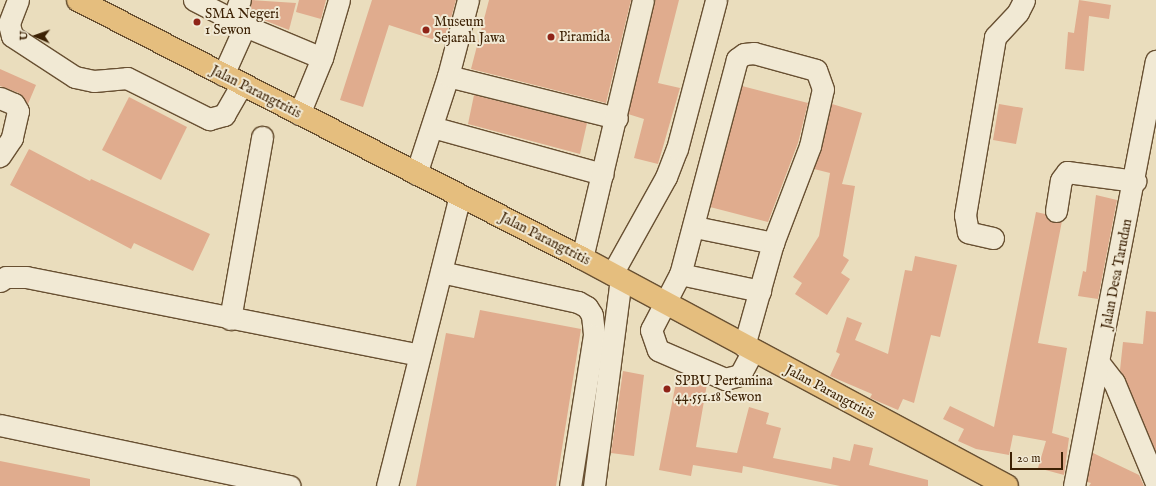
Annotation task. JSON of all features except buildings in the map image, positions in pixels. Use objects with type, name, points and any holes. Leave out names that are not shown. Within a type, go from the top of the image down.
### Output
[{"type":"main road","name":"Jalan Parangtritis","points":[[78,0],[241,85],[582,258],[749,349],[1005,485]]},
{"type":"street","points":[[18,0],[9,24],[12,36],[75,77],[94,81],[127,78],[209,119],[224,114],[241,85]]},
{"type":"street","points":[[194,0],[239,23],[322,58]]},
{"type":"street","points":[[222,75],[239,23],[240,0]]},
{"type":"street","points":[[299,114],[322,58],[339,0]]},
{"type":"street","points":[[416,174],[448,76],[468,0]]},
{"type":"street","points":[[582,258],[604,174],[643,0]]},
{"type":"street","points":[[594,486],[617,277],[666,177],[674,156],[716,0]]},
{"type":"street","points":[[992,238],[968,232],[965,215],[995,36],[1018,12],[1024,0]]},
{"type":"street","points":[[754,53],[816,70],[823,89],[810,146],[773,243],[760,291],[749,349],[740,376],[732,379],[665,354],[654,344],[651,330],[680,274],[695,227],[733,69],[740,55],[754,53]]},
{"type":"street","name":"Jalan Desa Tarudan","points":[[1074,486],[1135,181],[1156,61]]},
{"type":"street","points":[[448,76],[617,118]]},
{"type":"street","points":[[0,98],[14,104],[18,111],[12,138],[0,156]]},
{"type":"street","points":[[432,127],[604,174]]},
{"type":"street","points":[[230,319],[262,137]]},
{"type":"street","points":[[1056,211],[1061,180],[1067,172],[1135,181]]},
{"type":"street","points":[[387,486],[460,196]]},
{"type":"street","points":[[695,227],[773,243]]},
{"type":"street","points":[[441,272],[578,302],[587,307],[592,314],[594,335],[570,486]]},
{"type":"street","points":[[680,274],[760,291]]},
{"type":"street","points":[[0,281],[6,277],[26,277],[230,319],[419,355]]},
{"type":"street","points":[[1099,363],[1114,382],[1156,483]]},
{"type":"street","points":[[0,425],[290,486]]},
{"type":"place","name":"SMA Negeri 1 Sewon","points":[[197,22]]},
{"type":"place","name":"Museum Sejarah Jawa","points":[[426,30]]},
{"type":"place","name":"Piramida","points":[[551,37]]},
{"type":"place","name":"SPBU Pertamina 44.551.18 Sewon","points":[[667,389]]}]
